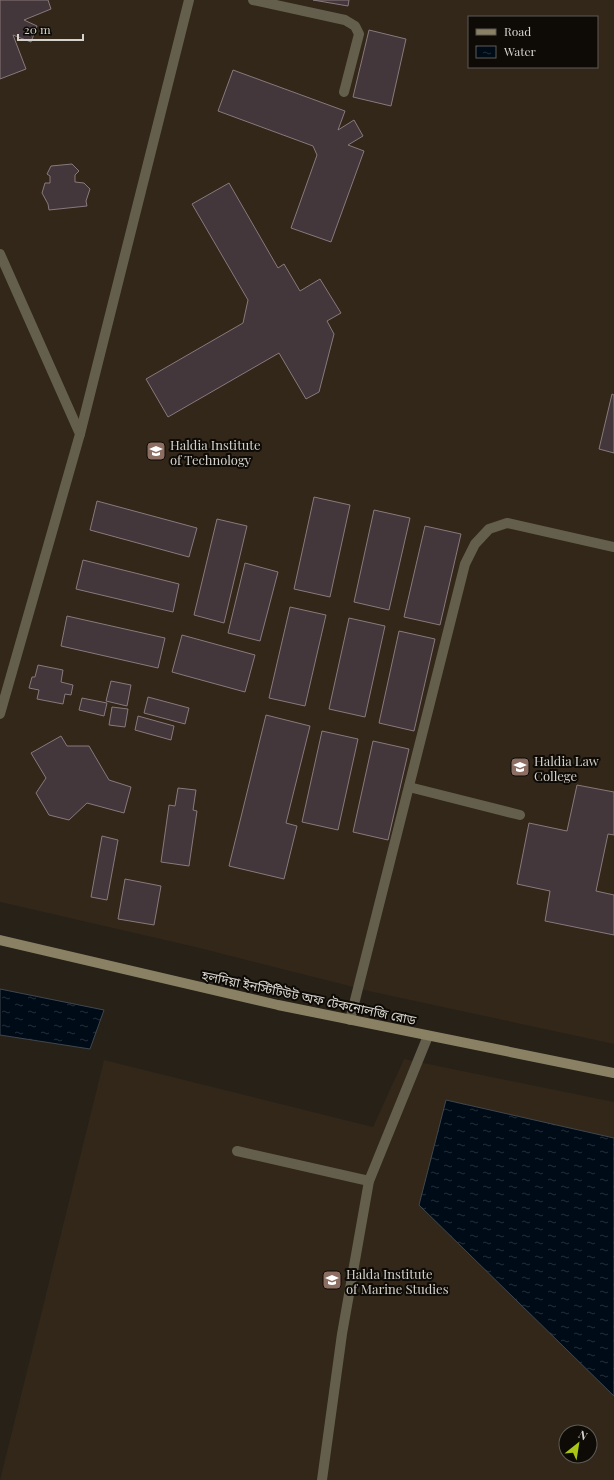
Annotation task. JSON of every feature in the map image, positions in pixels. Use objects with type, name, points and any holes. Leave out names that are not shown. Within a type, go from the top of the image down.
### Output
[{"type":"street","name":"হলদিয়া ইনস্টিটিউট অফ টেকনোলজি রোড","points":[[0,940],[278,1005],[614,1073]]},
{"type":"lane","points":[[0,714],[80,434],[189,0]]},
{"type":"lane","points":[[253,0],[345,20],[355,26],[359,34],[344,92]]},
{"type":"lane","points":[[0,254],[80,434]]},
{"type":"lane","points":[[350,1020],[465,564],[475,544],[489,528],[507,523],[614,547]]},
{"type":"lane","points":[[408,787],[520,815]]},
{"type":"lane","points":[[322,1480],[342,1334],[369,1181],[428,1036]]},
{"type":"lane","points":[[237,1151],[369,1181]]},
{"type":"shaded area","points":[[0,0],[614,0],[614,1044],[373,992],[195,947],[0,902]]},
{"type":"shaded area","name":"Halda Institute of Marine Studies","points":[[404,1059],[614,1102],[614,1480],[0,1480],[104,1060],[373,1127]]},
{"type":"water","points":[[0,989],[104,1010],[90,1049],[0,1035]]},
{"type":"water","points":[[446,1100],[614,1138],[614,1396],[419,1205]]},
{"type":"building","points":[[0,0],[48,0],[51,9],[24,20],[37,26],[31,42],[13,35],[26,69],[0,79]]},
{"type":"building","points":[[313,0],[349,0],[348,6]]},
{"type":"building","points":[[369,30],[406,39],[391,106],[353,97]]},
{"type":"building","points":[[233,70],[345,111],[338,130],[354,120],[363,136],[348,145],[364,151],[331,242],[291,228],[317,155],[313,146],[218,111]]},
{"type":"building","points":[[72,164],[79,171],[75,175],[75,182],[84,183],[90,189],[86,201],[87,206],[49,210],[48,204],[42,193],[45,183],[50,183],[50,176],[47,174],[51,166]]},
{"type":"building","points":[[229,183],[278,268],[284,264],[300,291],[320,279],[341,313],[327,321],[334,334],[319,392],[306,399],[279,353],[168,417],[146,379],[243,323],[248,300],[192,204]]},
{"type":"building","points":[[612,394],[614,395],[614,453],[599,449]]},
{"type":"building","points":[[314,497],[350,505],[330,597],[294,589]]},
{"type":"building","points":[[97,501],[197,528],[189,557],[90,530]]},
{"type":"building","points":[[374,510],[410,518],[389,610],[354,602]]},
{"type":"building","points":[[217,519],[247,526],[224,623],[194,615]]},
{"type":"building","points":[[425,526],[461,534],[440,625],[404,617]]},
{"type":"building","points":[[83,560],[179,584],[173,612],[76,589]]},
{"type":"building","points":[[245,563],[278,572],[260,641],[228,633]]},
{"type":"building","points":[[290,607],[326,615],[305,706],[269,698]]},
{"type":"building","points":[[67,616],[165,638],[158,668],[61,646]]},
{"type":"building","points":[[349,618],[385,626],[365,717],[329,709]]},
{"type":"building","points":[[399,631],[435,639],[414,731],[379,723]]},
{"type":"building","points":[[182,635],[255,655],[245,692],[172,672]]},
{"type":"building","points":[[38,665],[63,670],[61,682],[73,685],[71,695],[65,694],[63,704],[37,699],[39,690],[29,688],[32,677],[35,677]]},
{"type":"building","points":[[111,681],[131,685],[127,706],[106,701]]},
{"type":"building","points":[[148,697],[189,708],[185,724],[144,713]]},
{"type":"building","points":[[82,698],[107,703],[104,716],[79,710]]},
{"type":"building","points":[[112,707],[128,709],[125,727],[109,725]]},
{"type":"building","points":[[266,715],[310,726],[286,823],[297,826],[284,879],[229,866]]},
{"type":"building","points":[[138,716],[174,726],[171,740],[135,730]]},
{"type":"building","points":[[322,731],[358,739],[338,830],[302,822]]},
{"type":"building","points":[[61,736],[67,746],[89,746],[109,780],[131,787],[124,813],[87,803],[69,820],[49,815],[36,793],[46,778],[31,753]]},
{"type":"building","points":[[373,741],[409,749],[388,840],[353,832]]},
{"type":"building","points":[[577,785],[614,792],[614,835],[608,834],[596,891],[614,895],[614,935],[545,921],[550,891],[517,884],[529,823],[567,831]]},
{"type":"building","points":[[178,788],[196,790],[193,810],[197,811],[189,866],[161,862],[169,805],[175,806]]},
{"type":"building","points":[[102,836],[118,840],[107,900],[91,897]]},
{"type":"building","points":[[125,879],[161,886],[154,925],[118,919]]},
{"type":"place","name":"Haldia Institute of Technology","points":[[156,451]]},
{"type":"place","name":"Haldia Law College","points":[[520,767]]},
{"type":"place","name":"Halda Institute of Marine Studies","points":[[332,1280]]}]
